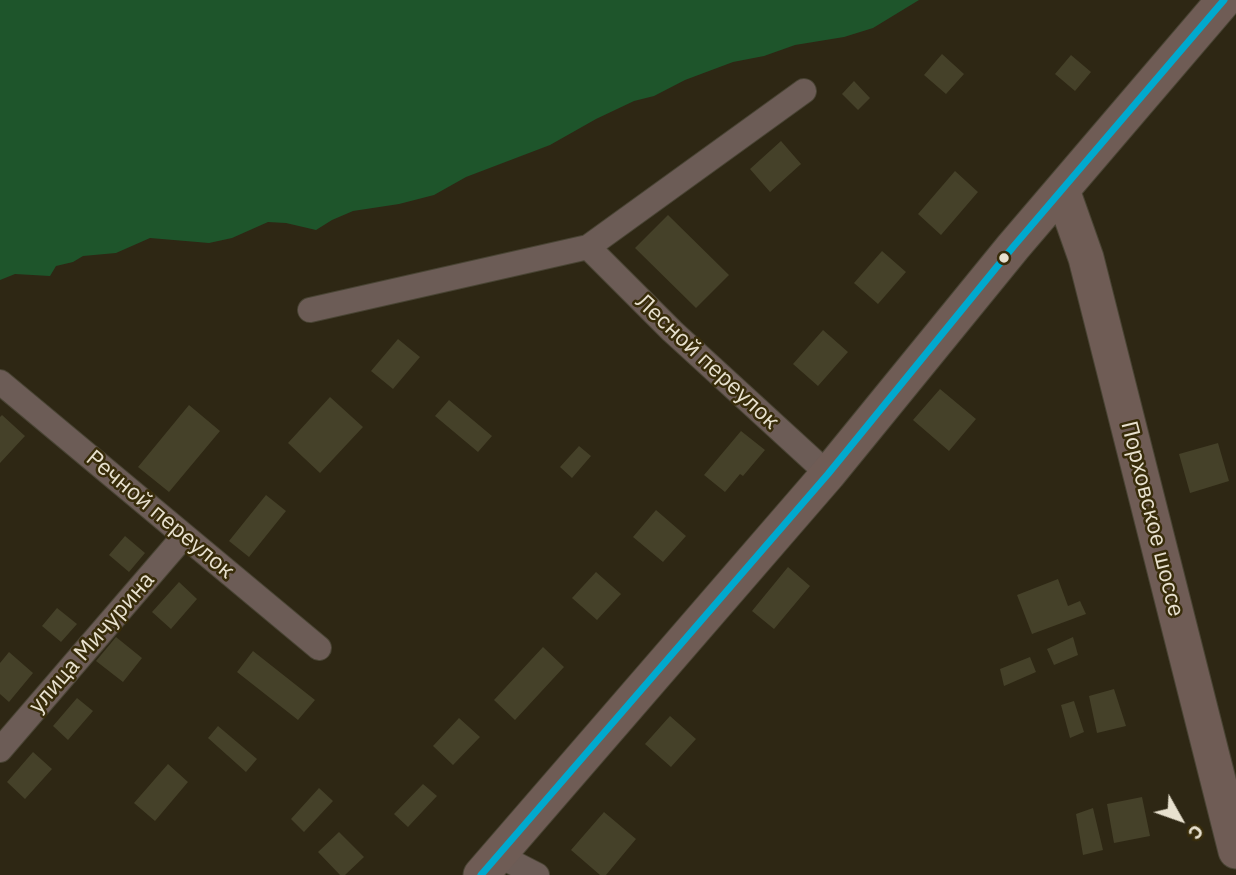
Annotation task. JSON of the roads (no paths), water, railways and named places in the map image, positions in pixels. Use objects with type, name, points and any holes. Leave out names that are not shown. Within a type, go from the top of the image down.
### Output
[{"type":"main road","points":[[491,866],[828,474],[1062,190],[1224,0]]},
{"type":"main road","name":"Порховское шоссе","points":[[1062,190],[1086,258],[1228,786],[1236,851]]},
{"type":"street","points":[[310,310],[588,247],[804,91]]},
{"type":"street","name":"Лесной переулок","points":[[588,247],[672,331],[828,474]]},
{"type":"street","name":"Речной переулок","points":[[0,382],[319,648]]},
{"type":"street","name":"улица Мичурина","points":[[0,750],[184,536]]},
{"type":"street","points":[[491,866],[537,875]]}]
